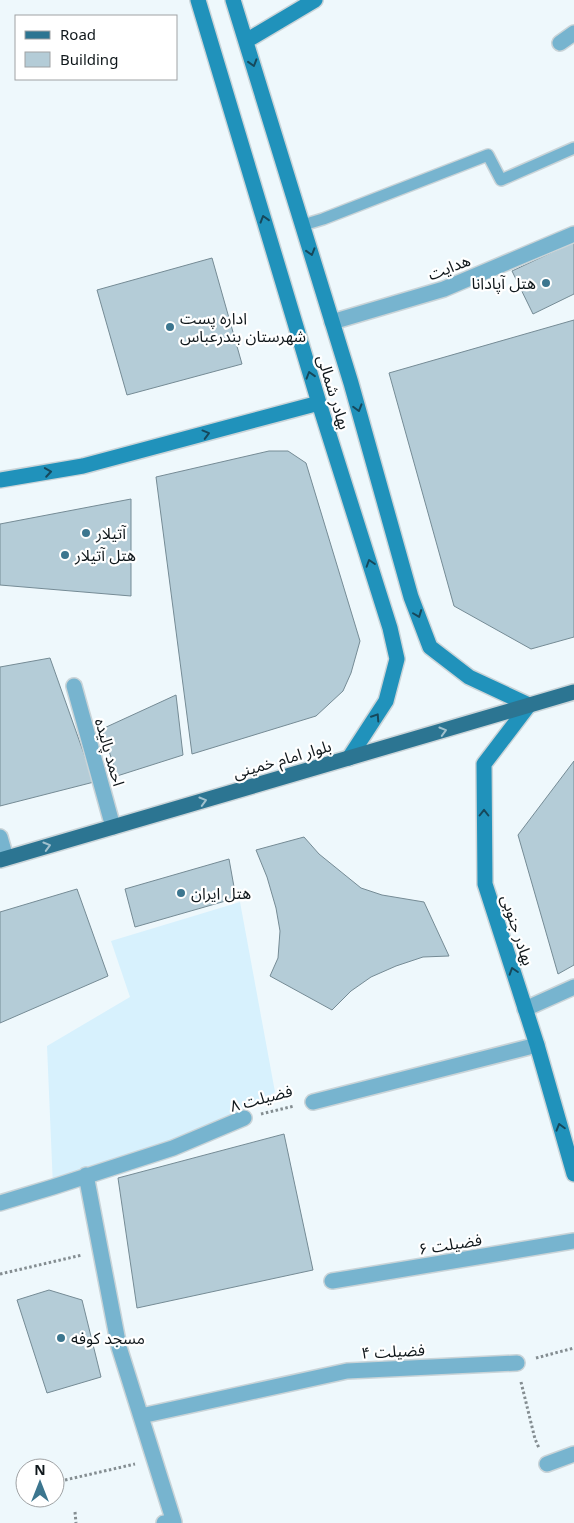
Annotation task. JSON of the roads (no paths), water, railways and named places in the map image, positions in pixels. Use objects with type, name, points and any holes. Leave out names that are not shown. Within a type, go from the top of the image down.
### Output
[{"type":"main road","name":"بهادر شمالی","points":[[198,0],[319,403],[390,628],[397,659],[386,701],[349,758]]},
{"type":"main road","name":"بهادر شمالی","points":[[233,0],[351,383],[411,597],[430,647],[469,677],[529,705]]},
{"type":"main road","points":[[246,41],[315,0]]},
{"type":"main road","points":[[0,480],[84,466],[319,403]]},
{"type":"main road","name":"بلوار امام خمینی","points":[[3,859],[574,692]]},
{"type":"main road","name":"بهادر جنوبی","points":[[529,705],[484,764],[485,884],[537,1045],[574,1174]]},
{"type":"street","points":[[560,43],[574,34]]},
{"type":"street","name":"هدایت","points":[[332,322],[444,289],[532,257],[574,234]]},
{"type":"street","name":"احمد پالیده","points":[[74,686],[113,827]]},
{"type":"street","points":[[0,838],[3,859]]},
{"type":"street","points":[[525,1009],[574,987]]},
{"type":"street","name":"فضیلت ۸","points":[[314,1102],[537,1045]]},
{"type":"street","name":"فضیلت ۸","points":[[0,1203],[172,1148],[244,1118]]},
{"type":"street","points":[[86,1175],[119,1347],[174,1522],[164,1523]]},
{"type":"street","name":"فضیلت ۶","points":[[332,1281],[574,1241]]},
{"type":"street","name":"فضیلت ۴","points":[[141,1416],[347,1371],[517,1363]]},
{"type":"street","points":[[547,1464],[574,1454]]},
{"type":"lane","points":[[302,225],[323,219],[488,155],[501,180],[574,148]]},
{"type":"place","name":"هتل آپادانا","points":[[546,283]]},
{"type":"place","name":"اداره پست شهرستان بندرعباس","points":[[170,327]]},
{"type":"place","name":"آتیلار","points":[[86,533]]},
{"type":"place","name":"هتل آتیلار","points":[[65,555]]},
{"type":"place","name":"هتل ایران","points":[[181,893]]},
{"type":"place","name":"مسجد کوفه","points":[[61,1338]]}]
